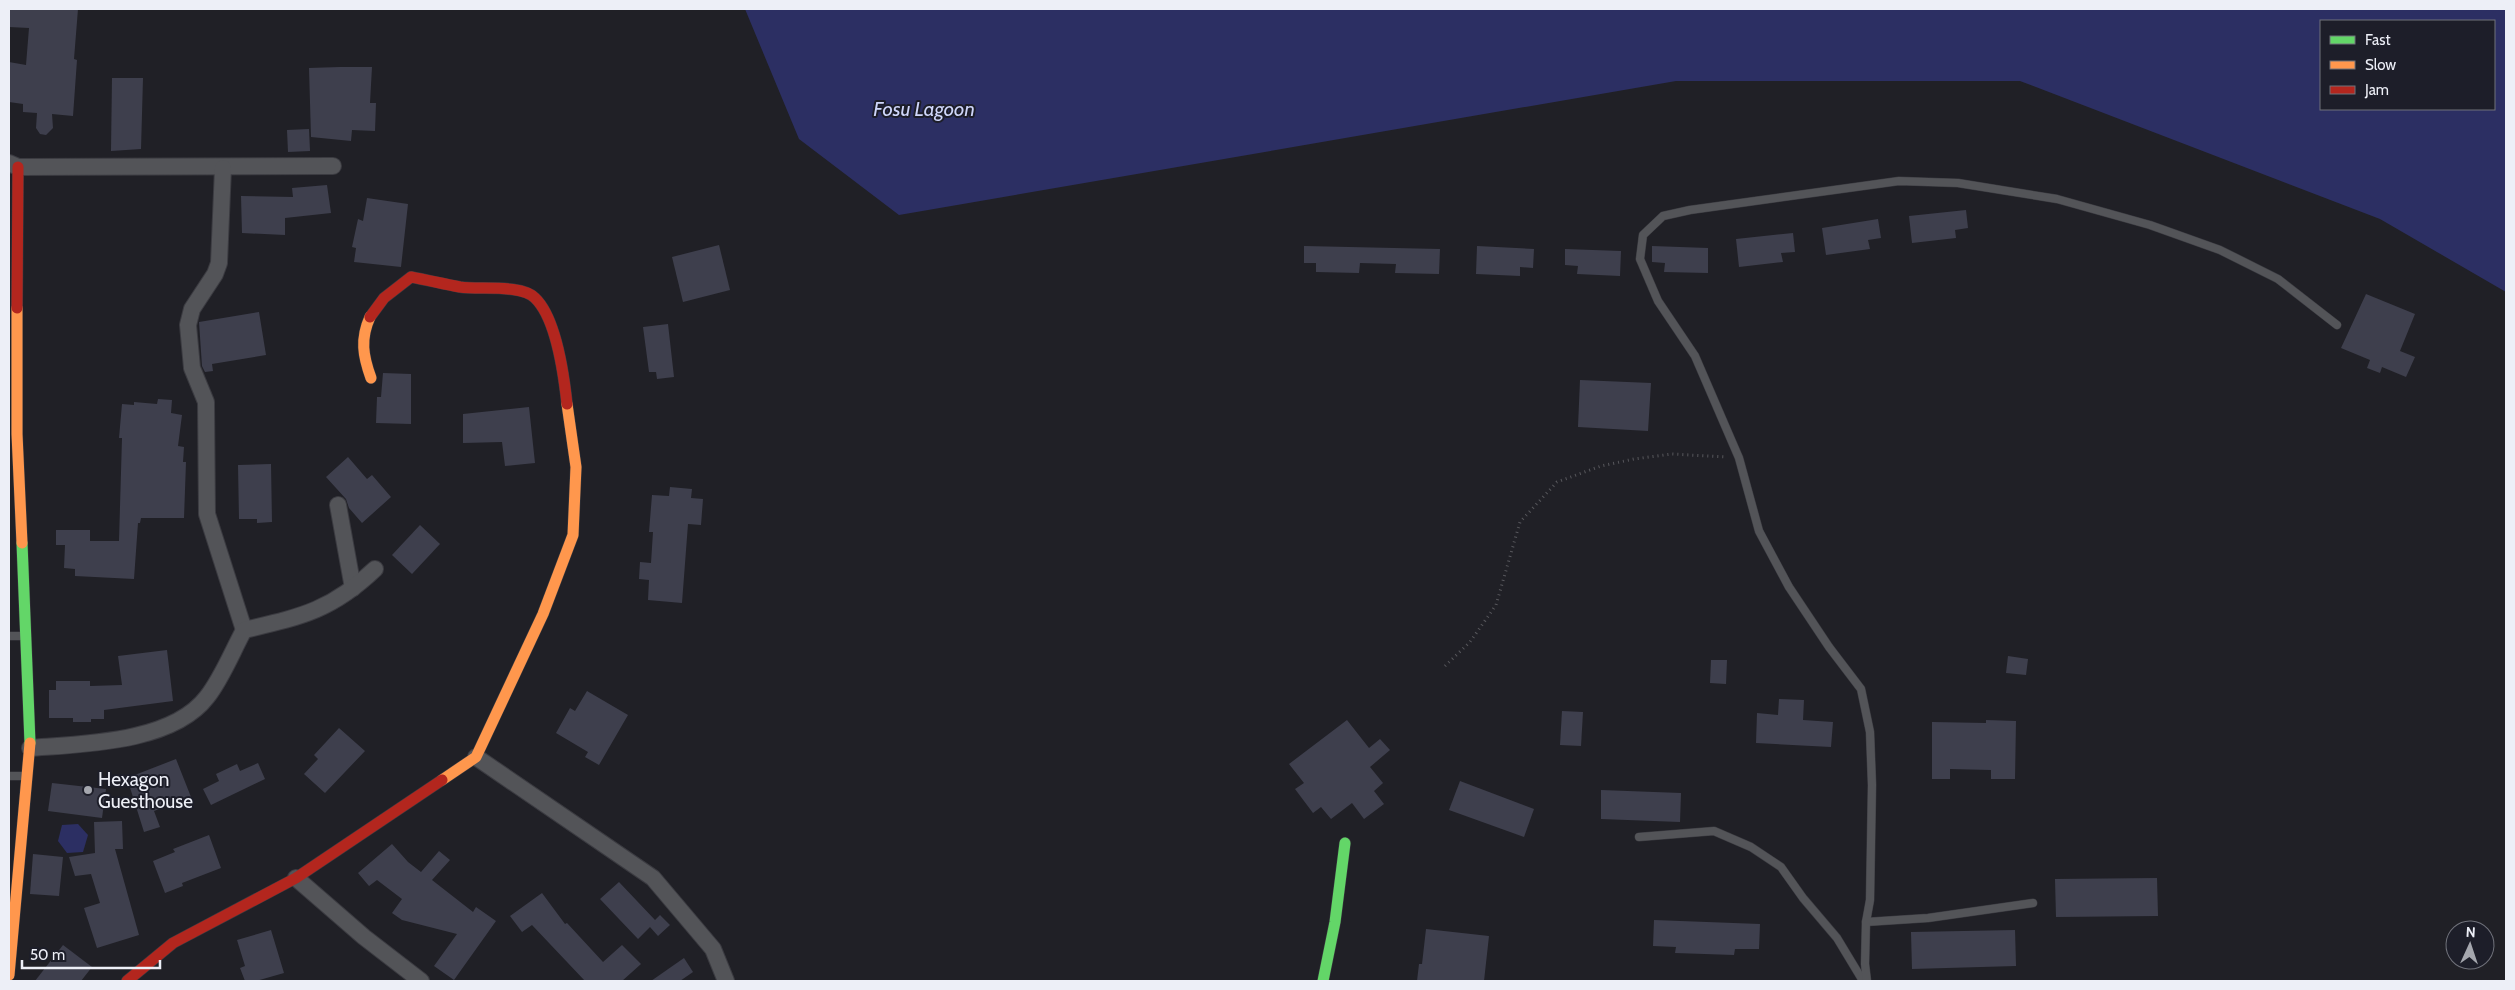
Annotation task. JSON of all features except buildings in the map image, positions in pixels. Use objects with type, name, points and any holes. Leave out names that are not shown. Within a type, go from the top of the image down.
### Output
[{"type":"street","points":[[9,975],[30,748],[26,636],[13,434],[13,165],[223,168],[333,166]]},
{"type":"street","points":[[30,748],[84,744],[116,739],[160,729],[175,723],[197,708],[207,697],[244,630],[207,514],[206,402],[192,368],[188,325],[192,309],[215,274],[219,264],[223,168]]},
{"type":"street","points":[[127,981],[139,969],[174,943],[296,878],[476,757],[542,614],[573,536],[576,467],[562,365],[548,319],[535,297],[516,290],[461,288],[411,277],[385,294],[369,315],[364,332],[363,350],[371,378]]},
{"type":"street","points":[[338,505],[353,588]]},
{"type":"street","points":[[244,630],[296,618],[322,609],[353,588],[375,569]]},
{"type":"street","points":[[476,757],[653,878],[713,949],[726,981]]},
{"type":"street","points":[[1323,981],[1335,922],[1346,843]]},
{"type":"street","points":[[296,878],[364,937],[421,981]]},
{"type":"lane","points":[[1865,981],[1866,922],[1870,900],[1872,785],[1870,732],[1861,689],[1828,647],[1789,587],[1759,531],[1739,458],[1695,356],[1658,301],[1640,259],[1643,235],[1663,216],[1690,210],[1899,181],[1958,183],[2057,199],[2150,225],[2220,250],[2278,279],[2337,325]]},
{"type":"lane","points":[[9,636],[26,636]]},
{"type":"lane","points":[[9,776],[28,776]]},
{"type":"lane","points":[[1638,837],[1714,831],[1751,847],[1781,867],[1803,898],[1837,938],[1865,981]]},
{"type":"lane","points":[[1866,922],[1928,918],[2033,903]]},
{"type":"path","points":[[1445,666],[1470,642],[1496,605],[1520,522],[1557,482],[1601,466],[1634,458],[1672,454],[1703,454],[1739,458]]},
{"type":"water","name":"Fosu Lagoon","points":[[745,9],[2506,9],[2506,292],[2380,219],[2020,81],[1676,81],[899,215],[799,139]]},
{"type":"water","points":[[78,824],[88,835],[83,852],[67,853],[58,841],[62,825]]},
{"type":"traffic: fast","points":[[22,543],[30,743]]},
{"type":"traffic: fast","points":[[1323,981],[1335,922],[1345,843]]},
{"type":"traffic: slow","points":[[17,308],[17,434],[22,543]]},
{"type":"traffic: slow","points":[[370,317],[365,333],[364,348],[371,378]]},
{"type":"traffic: slow","points":[[442,780],[476,757],[543,614],[573,535],[576,467],[567,404]]},
{"type":"traffic: slow","points":[[9,975],[30,743]]},
{"type":"traffic: jam","points":[[17,308],[18,167]]},
{"type":"traffic: jam","points":[[370,317],[384,298],[411,277],[460,287],[511,289],[529,294],[542,307],[554,333],[564,378],[567,404]]},
{"type":"traffic: jam","points":[[127,981],[173,943],[296,878],[442,780]]},
{"type":"place","name":"Hexagon Guesthouse","points":[[88,790]]}]
